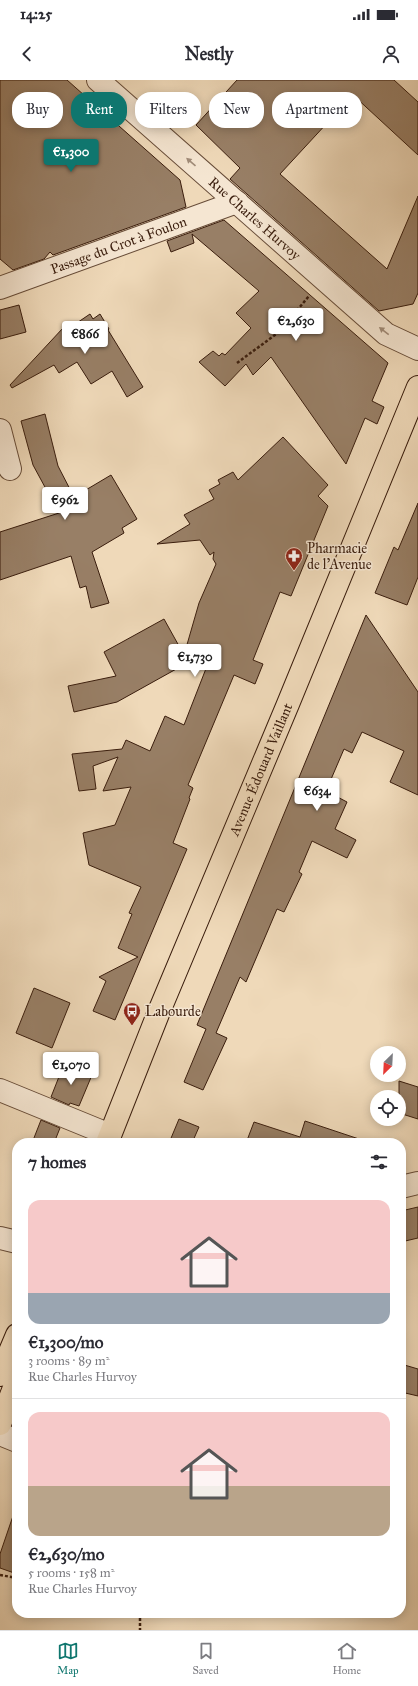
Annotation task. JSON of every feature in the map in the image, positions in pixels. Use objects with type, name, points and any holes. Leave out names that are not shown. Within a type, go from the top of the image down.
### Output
[{"type":"main road","name":"Avenue Édouard Vaillant","points":[[109,1138],[152,1027],[417,393]]},
{"type":"main road","points":[[0,1375],[12,1347]]},
{"type":"main road","points":[[0,1424],[12,1393]]},
{"type":"street","name":"Rue Charles Hurvoy","points":[[98,80],[386,334],[418,349]]},
{"type":"street","name":"Passage du Crot à Foulon","points":[[0,288],[222,209],[236,202]]},
{"type":"street","points":[[0,430],[10,470]]},
{"type":"street","points":[[0,1090],[107,1138]]},
{"type":"street","points":[[406,1186],[418,1183]]},
{"type":"street","points":[[0,1238],[12,1241]]},
{"type":"street","points":[[0,1434],[12,1439]]},
{"type":"path","points":[[237,363],[278,332],[324,279]]},
{"type":"path","points":[[0,1575],[12,1577]]},
{"type":"path","points":[[140,1618],[140,1630]]},
{"type":"building","points":[[0,80],[67,80],[81,92],[71,92],[71,128],[121,128],[180,180],[186,207],[53,255],[50,252],[44,259],[13,270],[0,259]]},
{"type":"building","points":[[237,80],[394,80],[418,102],[418,155],[362,103],[362,92],[272,92],[272,128],[323,128],[280,174],[387,269],[418,196],[418,293],[413,304],[379,311],[230,179],[240,168],[199,128],[201,128],[201,120],[209,111],[209,128],[264,128],[264,92],[226,92]]},
{"type":"building","points":[[224,220],[388,363],[372,401],[384,407],[377,424],[365,418],[346,464],[271,357],[253,375],[246,364],[225,386],[199,362],[213,351],[219,356],[222,353],[225,355],[251,328],[236,313],[259,291],[192,234],[194,243],[171,252],[167,241]]},
{"type":"building","points":[[19,305],[26,332],[0,339],[0,310]]},
{"type":"building","points":[[90,314],[93,319],[100,314],[109,329],[108,330],[143,387],[127,397],[112,371],[91,384],[77,362],[59,373],[54,365],[12,388],[10,385],[63,328],[65,331]]},
{"type":"building","points":[[45,414],[58,466],[74,497],[111,475],[137,519],[122,528],[124,533],[92,552],[109,603],[91,608],[86,586],[80,588],[71,556],[0,580],[0,532],[59,513],[33,465],[21,421]]},
{"type":"building","points":[[283,437],[328,485],[318,496],[328,506],[291,596],[280,592],[253,660],[263,664],[255,684],[234,675],[188,785],[193,788],[173,843],[187,849],[115,1020],[93,1011],[106,981],[99,977],[138,957],[118,948],[132,914],[129,913],[141,887],[89,865],[83,833],[115,825],[131,787],[103,791],[118,757],[93,766],[96,789],[79,791],[72,754],[122,749],[126,740],[150,751],[165,716],[184,725],[214,648],[117,702],[74,712],[68,686],[116,676],[104,652],[164,619],[184,655],[199,603],[216,564],[213,559],[214,552],[210,555],[200,540],[157,544],[190,524],[184,515],[214,499],[209,490],[220,484],[218,480],[233,472],[238,480]]},
{"type":"building","points":[[418,503],[418,577],[407,605],[375,593],[394,547],[398,550]]},
{"type":"building","points":[[366,615],[418,692],[418,795],[390,782],[404,751],[362,732],[352,753],[344,749],[326,791],[347,802],[335,829],[356,840],[347,858],[312,841],[299,872],[302,874],[284,912],[277,909],[246,982],[240,977],[216,1033],[227,1038],[203,1090],[184,1082],[206,1029],[197,1025]]},
{"type":"building","points":[[34,988],[70,1003],[52,1048],[16,1033]]},
{"type":"building","points":[[64,1064],[92,1075],[79,1106],[70,1103],[69,1105],[51,1097]]},
{"type":"building","points":[[399,1082],[418,1087],[418,1119],[406,1115],[406,1090],[399,1090]]},
{"type":"building","points":[[179,1119],[199,1127],[194,1138],[171,1138]]},
{"type":"building","points":[[41,1120],[60,1128],[56,1138],[34,1138]]},
{"type":"building","points":[[305,1121],[356,1138],[248,1138],[254,1122],[300,1137]]},
{"type":"building","points":[[418,1207],[418,1238],[406,1241],[406,1210]]},
{"type":"building","points":[[406,1365],[418,1369],[418,1396],[406,1393]]},
{"type":"building","points":[[12,1519],[12,1572],[0,1568],[0,1554]]},
{"type":"place","name":"Pharmacie de l'Avenue","points":[[294,571]]},
{"type":"place","name":"Labourde","points":[[132,1026]]}]
